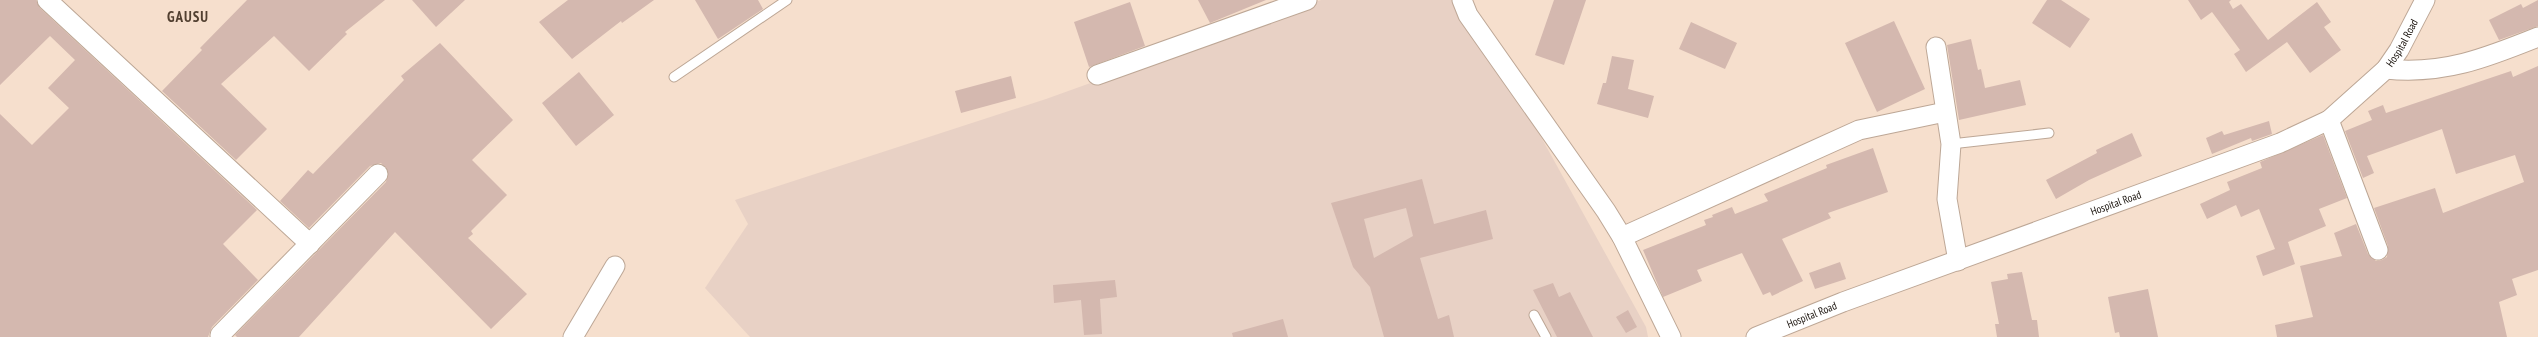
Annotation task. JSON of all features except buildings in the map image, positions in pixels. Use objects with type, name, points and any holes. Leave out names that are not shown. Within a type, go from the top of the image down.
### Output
[{"type":"street","points":[[47,0],[310,244]]},
{"type":"street","points":[[1098,75],[1307,0]]},
{"type":"street","points":[[1462,0],[1468,15],[1527,96],[1622,237],[1671,337]]},
{"type":"street","name":"Hospital Road","points":[[1756,337],[1843,302],[2280,143],[2329,120],[2386,69],[2399,50],[2425,0]]},
{"type":"street","points":[[2386,69],[2432,71],[2461,65],[2538,37]]},
{"type":"street","points":[[1936,47],[1951,144],[1947,199],[1958,261]]},
{"type":"street","points":[[1622,237],[1859,130],[1945,112]]},
{"type":"street","points":[[2329,120],[2378,250]]},
{"type":"street","points":[[220,335],[378,174]]},
{"type":"street","points":[[573,337],[615,266]]},
{"type":"lane","points":[[674,77],[787,0]]},
{"type":"lane","points":[[1951,144],[2049,133]]},
{"type":"lane","points":[[1534,315],[1546,337]]},
{"type":"shaded area","points":[[1321,0],[1454,0],[1459,12],[1541,137],[1646,327],[1648,337],[750,337],[705,288],[748,224],[735,200],[1046,99]]},
{"type":"district","name":"GAUSU","points":[[188,17]]}]
